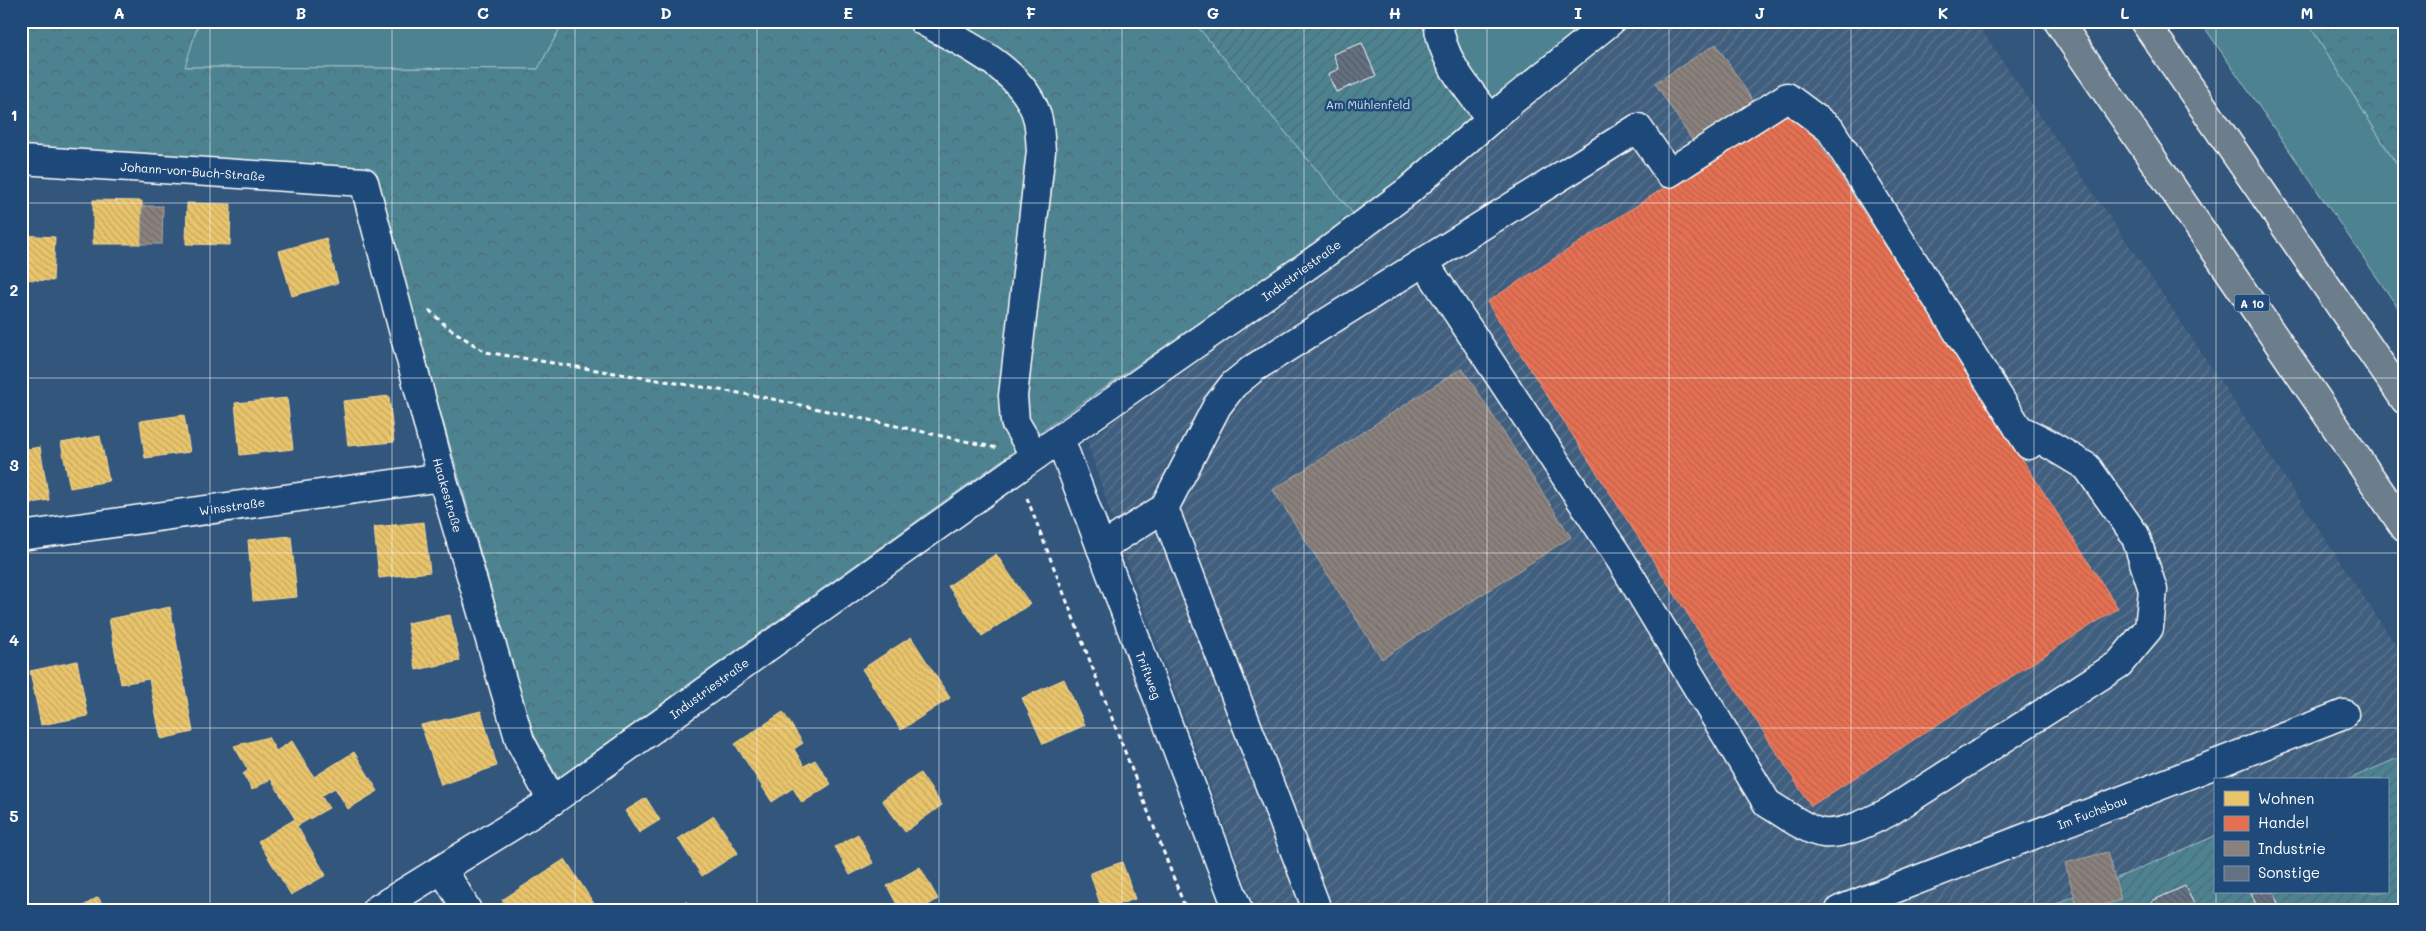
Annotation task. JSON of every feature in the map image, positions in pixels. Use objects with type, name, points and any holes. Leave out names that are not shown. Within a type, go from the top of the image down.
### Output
[{"type":"highway","name":"A 10","points":[[2058,21],[2405,528]]},
{"type":"highway","points":[[2144,21],[2405,400]]},
{"type":"street","points":[[923,21],[1001,67],[1022,88],[1038,119],[1041,151],[1013,396],[1015,422],[1025,463]]},
{"type":"street","points":[[1438,21],[1444,51],[1458,76],[1491,119]]},
{"type":"street","name":"Industriestraße","points":[[376,910],[552,801],[1025,463],[1331,248],[1408,191],[1491,119],[1611,21]]},
{"type":"street","points":[[1101,548],[1164,508],[1217,406],[1233,385],[1254,368],[1638,128],[1669,173],[1787,97],[1830,130],[2026,439],[2047,443],[2087,467],[2135,535],[2152,590],[2149,628],[2119,664],[1889,812],[1858,827],[1822,833],[1792,819],[1768,803],[1620,559],[1424,262]]},
{"type":"street","name":"Johann-von-Buch-Straße","points":[[21,160],[364,182]]},
{"type":"street","name":"Haakestraße","points":[[364,182],[442,477],[520,741],[552,801]]},
{"type":"street","name":"Triftweg","points":[[1060,439],[1238,910]]},
{"type":"street","name":"Winsstraße","points":[[21,536],[442,477]]},
{"type":"street","points":[[1164,508],[1315,904]]},
{"type":"street","name":"Im Fuchsbau","points":[[1840,910],[2344,714]]},
{"type":"street","points":[[443,870],[467,910]]},
{"type":"path","points":[[426,308],[446,326],[485,352],[763,397],[1025,463],[1186,910]]},
{"type":"shaded area","points":[[1632,21],[1975,21],[2155,283],[2405,659],[2405,755],[2352,778],[2214,778],[2214,836],[2042,910],[1256,910],[1119,540],[1087,441],[1411,201],[1501,125]]},
{"type":"green space","points":[[21,21],[199,21],[185,67],[538,69],[564,21],[1193,21],[1355,216],[1070,411],[558,778],[532,732],[396,257],[353,172],[21,150]]},
{"type":"green space","points":[[199,21],[564,21],[538,69],[184,67]]},
{"type":"green space","name":"Am Mühlenfeld","points":[[1193,21],[1432,21],[1480,116],[1355,216]]},
{"type":"green space","points":[[1432,21],[1596,21],[1480,116]]},
{"type":"green space","points":[[2200,21],[2307,21],[2405,178],[2405,318]]},
{"type":"green space","points":[[2307,21],[2405,21],[2405,178]]},
{"type":"green space","points":[[2405,755],[2405,910],[2042,910],[2214,836],[2214,894],[2388,894],[2388,778],[2352,778]]},
{"type":"building: Wohnen","points":[[93,200],[142,201],[141,244],[93,244]]},
{"type":"building: Wohnen","points":[[187,203],[231,204],[230,245],[186,244]]},
{"type":"building: Wohnen","points":[[21,235],[55,237],[53,281],[21,279]]},
{"type":"building: Wohnen","points":[[326,238],[338,283],[292,296],[279,251]]},
{"type":"building: Wohnen","points":[[389,396],[394,442],[348,446],[343,401]]},
{"type":"building: Wohnen","points":[[287,398],[293,449],[240,455],[235,403]]},
{"type":"building: Wohnen","points":[[184,415],[190,452],[145,458],[140,421]]},
{"type":"building: Wohnen","points":[[100,436],[109,481],[70,488],[61,443]]},
{"type":"building: Wohnen","points":[[40,447],[49,500],[21,505],[21,450]]},
{"type":"building: Wohnen","points":[[424,522],[430,572],[379,578],[374,527]]},
{"type":"building: Wohnen","points":[[291,536],[297,597],[253,601],[248,540]]},
{"type":"building: Wohnen","points":[[996,554],[1030,604],[982,636],[948,586]]},
{"type":"building: Wohnen","points":[[170,607],[193,732],[161,739],[149,679],[121,684],[109,619]]},
{"type":"building: Wohnen","points":[[450,615],[460,661],[416,670],[407,623]]},
{"type":"building: Wohnen","points":[[911,637],[950,698],[901,730],[862,669]]},
{"type":"building: Wohnen","points":[[77,661],[88,716],[41,725],[30,671]]},
{"type":"building: Wohnen","points":[[1064,679],[1085,725],[1043,744],[1022,698]]},
{"type":"building: Wohnen","points":[[481,711],[497,766],[441,785],[421,725]]},
{"type":"building: Wohnen","points":[[783,712],[803,743],[794,749],[804,766],[815,760],[831,784],[802,803],[793,788],[772,802],[735,744]]},
{"type":"building: Wohnen","points":[[268,737],[276,751],[292,741],[314,777],[354,752],[378,791],[348,809],[335,788],[321,796],[329,808],[297,826],[326,875],[291,895],[258,841],[295,819],[271,779],[252,790],[243,774],[248,770],[234,746]]},
{"type":"building: Wohnen","points":[[920,773],[942,805],[905,832],[882,800]]},
{"type":"building: Wohnen","points":[[646,798],[660,820],[639,833],[625,811]]},
{"type":"building: Wohnen","points":[[714,816],[738,853],[702,876],[678,839]]},
{"type":"building: Wohnen","points":[[858,834],[873,863],[850,875],[835,847]]},
{"type":"building: Wohnen","points":[[565,859],[598,910],[509,910],[502,900]]},
{"type":"building: Wohnen","points":[[1122,862],[1135,899],[1102,910],[1090,873]]},
{"type":"building: Wohnen","points":[[920,867],[938,899],[920,910],[900,910],[887,886]]},
{"type":"building: Wohnen","points":[[98,897],[106,910],[77,910]]},
{"type":"building: Wohnen","points":[[176,903],[180,910],[163,910]]},
{"type":"building: Handel","points":[[1794,104],[2118,608],[1811,806],[1487,302]]},
{"type":"building: Handel","points":[[687,901],[692,910],[674,910]]},
{"type":"building: Industrie","points":[[1716,44],[1757,107],[1696,146],[1655,83]]},
{"type":"building: Industrie","points":[[142,206],[163,206],[162,244],[141,244]]},
{"type":"building: Industrie","points":[[1462,368],[1571,537],[1382,659],[1273,490]]},
{"type":"building: Industrie","points":[[2107,852],[2121,900],[2086,910],[2078,910],[2065,863]]},
{"type":"building: Sonstige","points":[[1362,43],[1376,76],[1336,92],[1328,74],[1339,69],[1333,54]]},
{"type":"building: Sonstige","points":[[2185,886],[2194,904],[2182,910],[2156,910],[2152,901]]},
{"type":"building: Sonstige","points":[[2252,894],[2275,894],[2280,910],[2258,910]]}]
